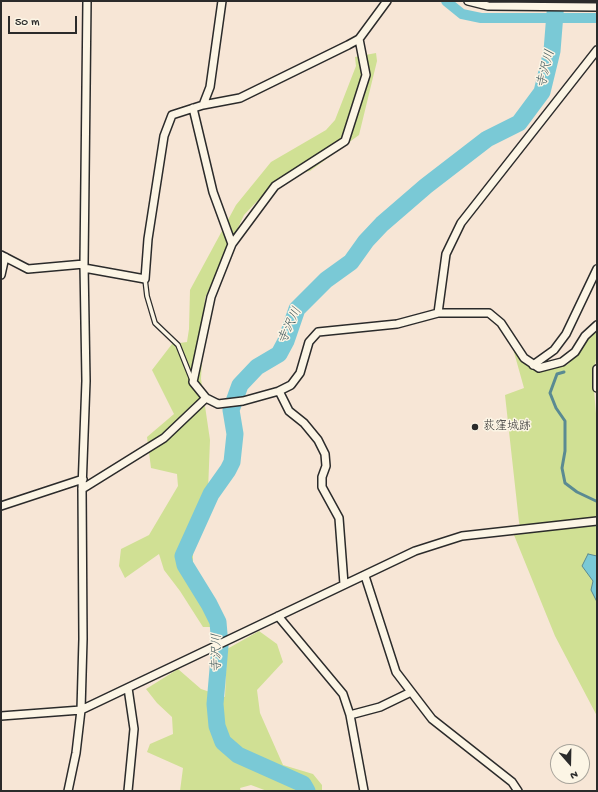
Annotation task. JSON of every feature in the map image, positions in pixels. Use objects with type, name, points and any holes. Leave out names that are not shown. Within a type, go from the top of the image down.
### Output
[{"type":"street","points":[[68,791],[76,753],[81,710],[84,609],[82,489],[86,381],[84,266],[87,1]]},
{"type":"street","points":[[203,105],[210,87],[222,1]]},
{"type":"street","points":[[1,275],[3,256],[28,269],[84,266],[145,279],[148,239],[164,136],[172,115],[203,105],[240,98],[359,39],[387,1]]},
{"type":"street","points":[[468,1],[488,6],[597,8]]},
{"type":"street","points":[[359,39],[366,75],[345,141],[276,186],[232,244],[211,297],[193,382],[206,398],[218,404],[243,401],[279,391],[292,385],[300,373],[309,342],[318,332],[396,324],[438,313],[489,313],[501,323],[524,358],[539,368],[562,362],[575,352],[585,336],[597,325]]},
{"type":"street","points":[[438,313],[446,254],[461,223],[597,50]]},
{"type":"street","points":[[193,108],[213,192],[232,244]]},
{"type":"street","points":[[533,365],[554,350],[566,334],[597,269]]},
{"type":"street","points":[[597,369],[597,388]]},
{"type":"street","points":[[279,391],[289,411],[304,423],[318,440],[325,454],[326,466],[322,477],[322,487],[339,518],[344,584]]},
{"type":"street","points":[[82,489],[164,438],[206,398]]},
{"type":"street","points":[[1,506],[83,479]]},
{"type":"street","points":[[1,716],[81,710],[415,551],[462,536],[597,521]]},
{"type":"street","points":[[365,576],[396,672],[432,719],[512,782],[518,791]]},
{"type":"street","points":[[278,616],[343,694],[350,715],[364,791]]},
{"type":"street","points":[[128,688],[134,729],[128,791]]},
{"type":"street","points":[[350,715],[380,707],[411,692]]},
{"type":"lane","points":[[145,279],[147,296],[155,323],[178,345],[193,382]]},
{"type":"green space","points":[[376,53],[377,61],[359,135],[310,171],[281,176],[244,215],[205,298],[201,379],[210,440],[208,491],[193,542],[193,570],[210,599],[213,627],[203,627],[180,591],[164,570],[159,554],[125,578],[119,566],[121,549],[149,535],[178,486],[177,474],[151,468],[147,437],[174,414],[152,370],[172,344],[187,342],[189,329],[190,290],[236,205],[271,162],[326,130],[335,120],[356,66],[355,57]]},
{"type":"green space","points":[[597,330],[597,352],[593,379],[597,425],[597,716],[555,636],[514,535],[522,534],[519,522],[505,395],[524,388],[512,345],[522,360],[538,372],[567,365],[580,351],[587,337]]},
{"type":"green space","points":[[259,631],[277,644],[283,662],[257,690],[260,713],[283,765],[313,774],[322,785],[322,791],[267,791],[251,785],[240,788],[241,791],[180,791],[183,768],[147,752],[150,744],[173,734],[172,717],[157,703],[146,689],[178,669],[201,689],[225,697],[227,649]]},
{"type":"water","points":[[588,554],[597,556],[597,602],[591,590],[593,581],[582,566]]},
{"type":"waterway","points":[[446,1],[462,14],[481,18],[597,18]]},
{"type":"waterway","name":"寺沢川","points":[[307,791],[303,784],[238,755],[223,742],[217,726],[215,704],[220,646],[218,622],[209,604],[185,565],[183,556],[211,494],[232,462],[235,434],[231,410],[240,385],[257,367],[279,354],[286,341],[297,309],[326,280],[351,262],[366,241],[382,224],[426,186],[487,139],[519,123],[542,92],[552,51],[556,1]]},
{"type":"waterway","points":[[564,372],[557,374],[550,393],[556,408],[565,421],[565,451],[562,468],[565,483],[577,492],[596,501]]},
{"type":"place","name":"荻窪城跡","points":[[475,427]]}]
